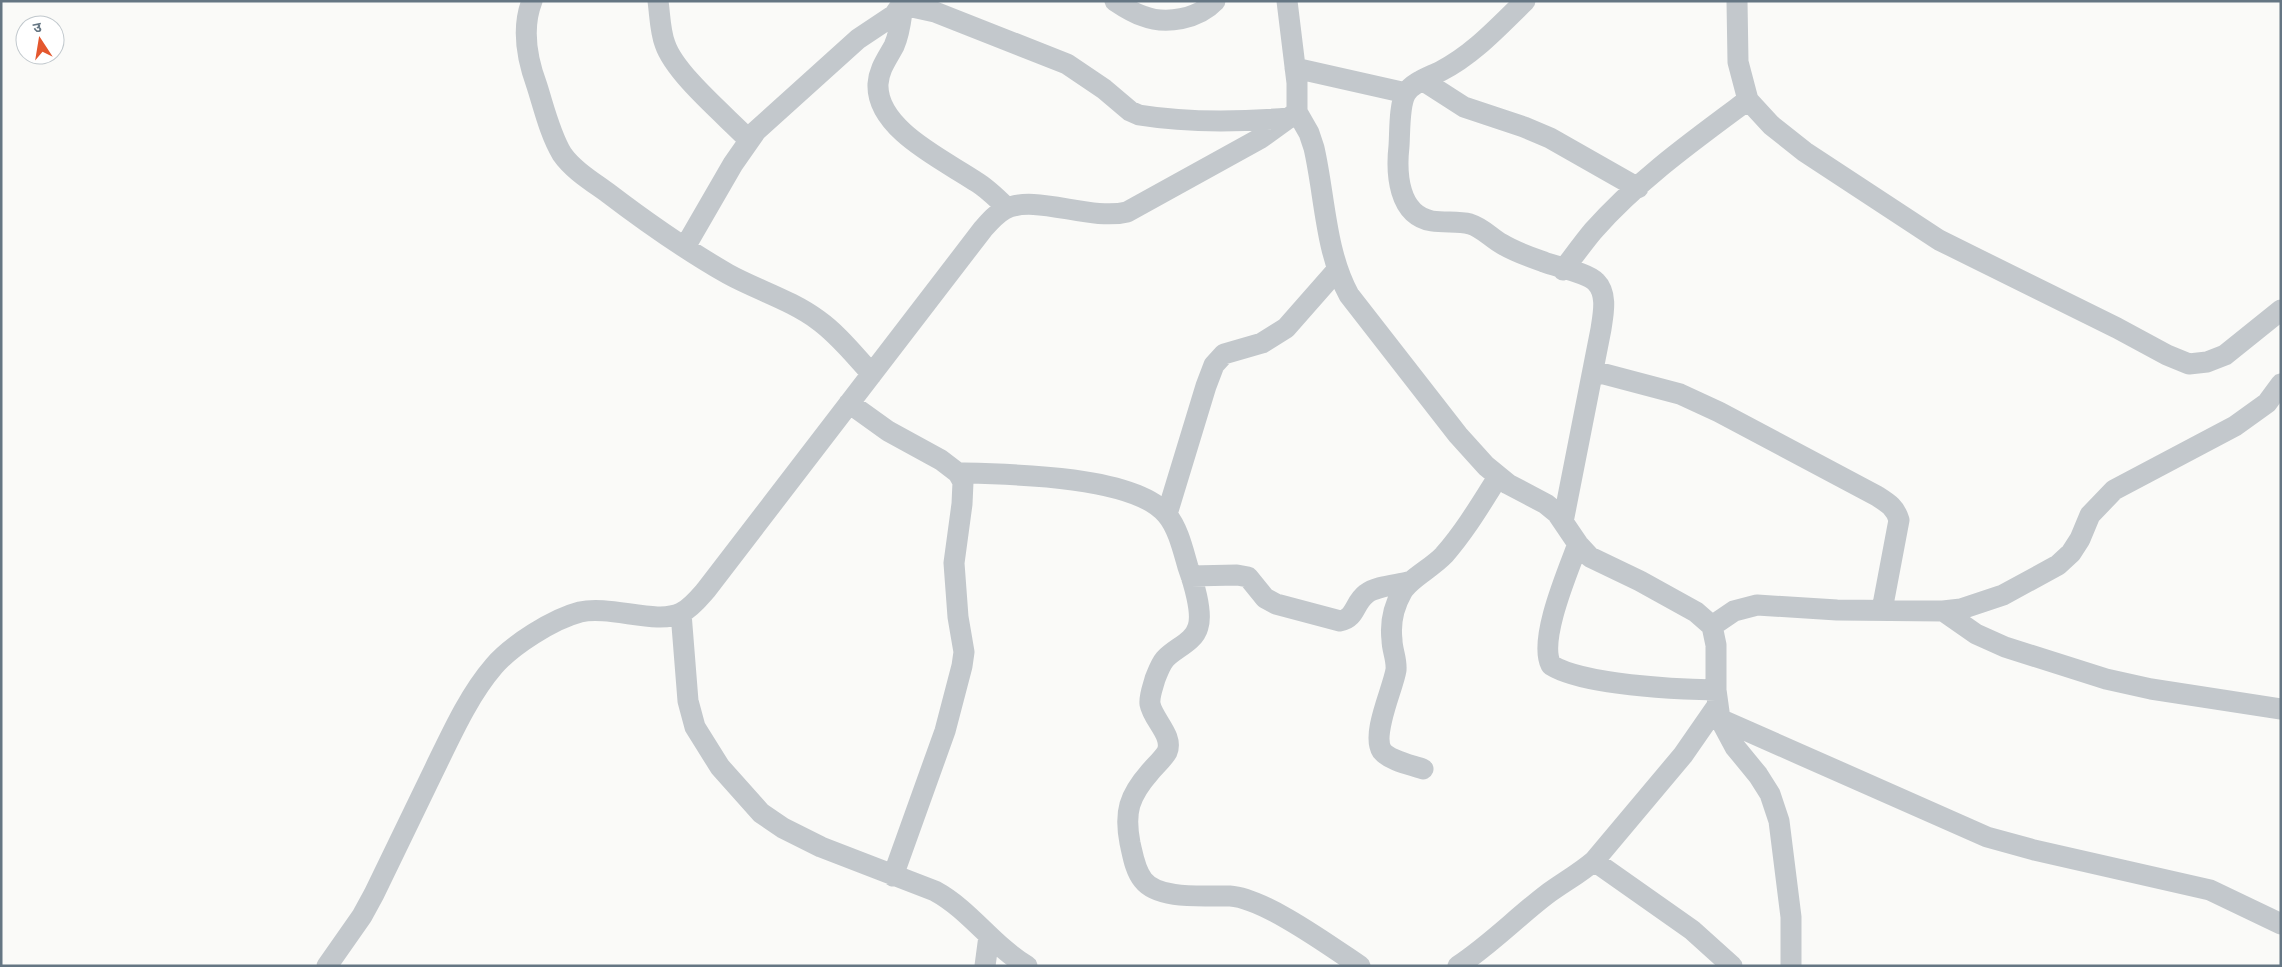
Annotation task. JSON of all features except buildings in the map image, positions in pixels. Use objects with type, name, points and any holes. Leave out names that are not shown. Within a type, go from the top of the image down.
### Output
[{"type":"street","points":[[532,1],[525,30],[527,52],[535,81],[562,154],[586,176],[650,225],[727,274],[793,305],[818,320],[835,334],[872,374]]},
{"type":"street","points":[[658,1],[665,44],[673,60],[686,76],[749,140]]},
{"type":"street","points":[[1115,1],[1143,16],[1156,19],[1195,15],[1205,10],[1215,1]]},
{"type":"street","points":[[327,966],[362,916],[451,735],[480,684],[495,665],[521,643],[560,620],[579,612],[595,610],[667,616],[681,613],[706,590],[982,229],[996,214],[1007,208],[1021,205],[1084,213],[1115,215],[1127,212],[1261,138],[1293,115],[1299,100],[1288,1]]},
{"type":"street","points":[[1525,1],[1466,56],[1414,87],[1403,103],[1398,159],[1403,195],[1409,206],[1418,216],[1430,220],[1470,224],[1481,229],[1501,244],[1563,270],[1584,275],[1596,281],[1601,288],[1604,308],[1563,522]]},
{"type":"street","points":[[1737,1],[1738,62],[1748,100],[1771,125],[1805,152],[1917,226],[1959,250],[2117,328],[2167,355],[2189,364],[2207,362],[2225,355],[2281,310]]},
{"type":"street","points":[[686,247],[733,164],[749,140],[772,115],[843,52],[871,29],[894,15],[904,3]]},
{"type":"street","points":[[904,3],[935,12],[1067,64],[1104,89],[1130,111],[1139,115],[1222,121],[1251,121],[1293,115]]},
{"type":"street","points":[[904,3],[900,30],[880,73],[878,86],[886,111],[895,124],[922,148],[976,181],[1007,208]]},
{"type":"street","points":[[1295,68],[1414,87],[1464,107],[1524,126],[1550,138],[1638,188]]},
{"type":"street","points":[[1563,270],[1593,231],[1638,188],[1681,149],[1748,100]]},
{"type":"street","points":[[1293,115],[1314,148],[1337,270],[1349,295],[1458,435],[1498,477],[1546,504],[1590,556],[1696,612],[1712,626],[1716,645],[1717,705],[1735,747],[1758,775],[1770,794],[1779,821],[1791,917],[1791,966]]},
{"type":"street","points":[[1167,514],[1214,365],[1224,354],[1262,343],[1286,328],[1337,270]]},
{"type":"street","points":[[1593,370],[1659,386],[1686,396],[1860,486],[1889,504],[1896,510],[1899,520],[1882,610]]},
{"type":"street","points":[[1712,626],[1734,611],[1757,605],[1837,610],[1944,611],[1961,609],[1996,598],[2049,571],[2071,553],[2080,539],[2090,514],[2114,490],[2235,426],[2267,403],[2281,384]]},
{"type":"street","points":[[849,403],[870,420],[941,460],[958,473],[963,482],[954,563],[958,617],[964,652],[962,666],[945,731],[893,876]]},
{"type":"street","points":[[958,473],[1035,476],[1088,483],[1144,498],[1167,514],[1191,576],[1199,611],[1199,626],[1194,635],[1163,662],[1151,693],[1150,704],[1155,719],[1167,736],[1168,744],[1166,752],[1141,782],[1127,812],[1126,823],[1133,859],[1144,882],[1154,888],[1196,897],[1230,896],[1261,905],[1360,966]]},
{"type":"street","points":[[1191,576],[1237,574],[1248,577],[1265,598],[1276,604],[1340,622],[1347,620],[1354,614],[1363,597],[1369,592],[1408,582],[1429,570],[1458,539],[1498,477]]},
{"type":"street","points":[[1578,544],[1553,615],[1547,652],[1551,665],[1567,672],[1611,681],[1675,689],[1717,705],[1988,837],[2034,850],[2210,890],[2281,924]]},
{"type":"street","points":[[1408,582],[1396,604],[1392,619],[1392,640],[1396,670],[1380,730],[1379,742],[1383,752],[1423,770]]},
{"type":"street","points":[[1944,611],[1976,634],[2005,647],[2106,679],[2151,689],[2281,709]]},
{"type":"street","points":[[681,613],[688,701],[695,727],[720,768],[761,813],[783,828],[821,847],[935,891],[948,898],[1004,950],[1027,966]]},
{"type":"street","points":[[1458,966],[1486,946],[1547,894],[1581,873],[1594,861],[1683,755],[1717,705]]},
{"type":"street","points":[[1594,861],[1692,930],[1732,966]]},
{"type":"street","points":[[985,966],[989,936]]}]
